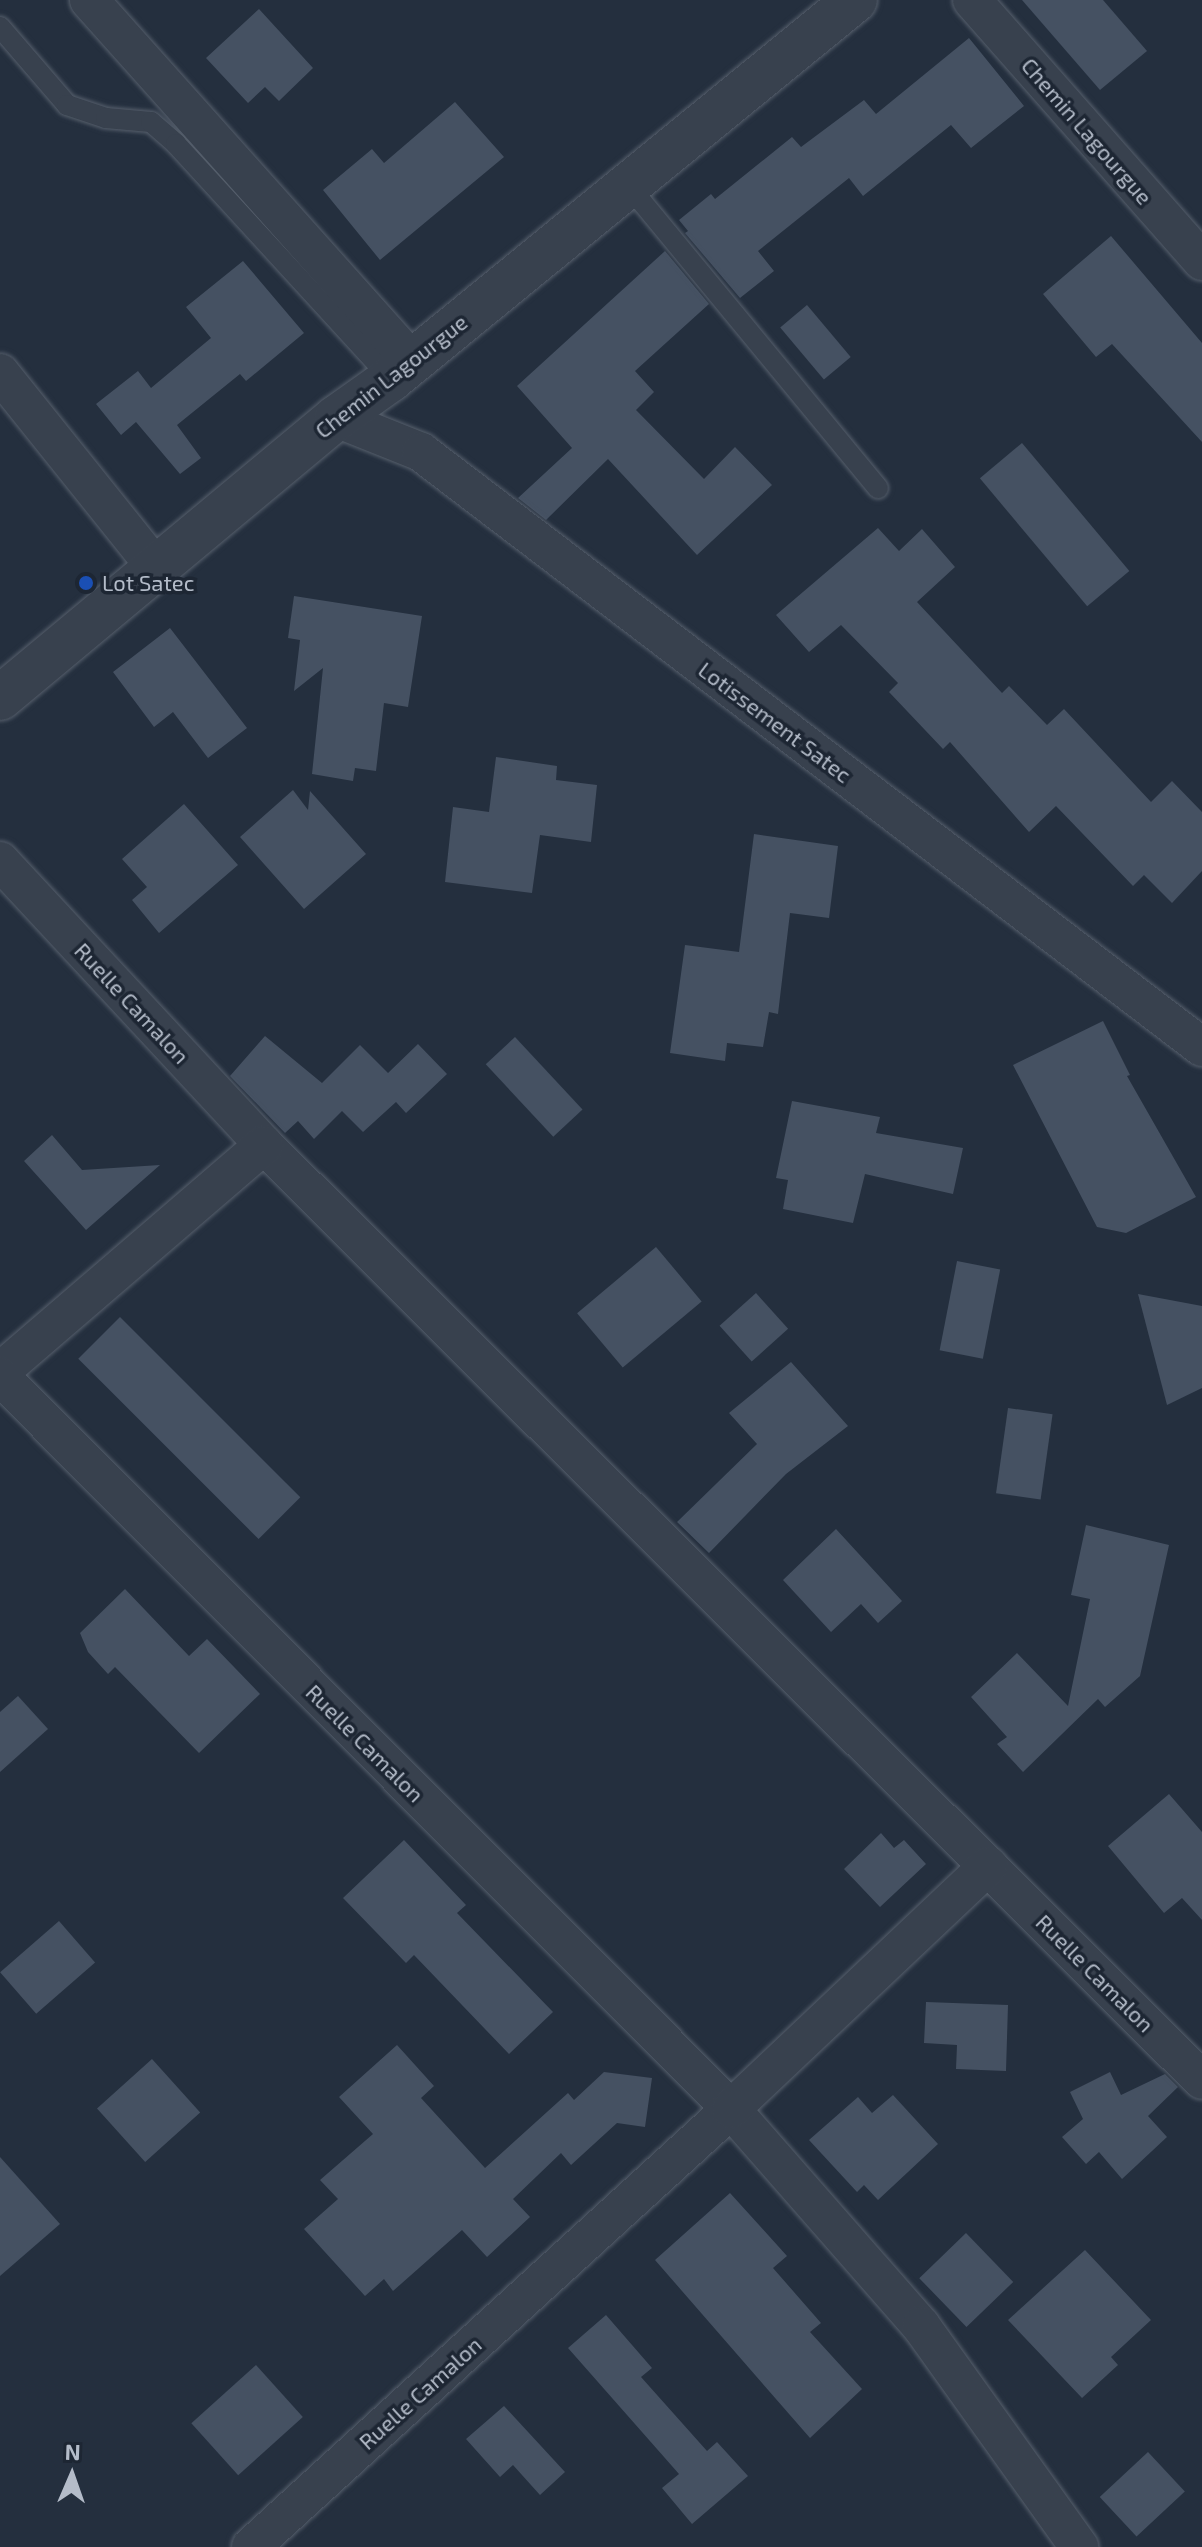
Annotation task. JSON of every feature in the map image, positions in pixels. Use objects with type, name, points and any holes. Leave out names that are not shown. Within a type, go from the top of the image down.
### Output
[{"type":"street","points":[[89,0],[402,370]]},
{"type":"street","name":"Chemin Lagourgue","points":[[0,698],[336,418],[402,370],[855,0]]},
{"type":"street","name":"Chemin Lagourgue","points":[[972,0],[1202,261]]},
{"type":"street","points":[[0,373],[156,568]]},
{"type":"street","name":"Lotissement Satec","points":[[336,418],[421,452],[1202,1047]]},
{"type":"street","name":"Ruelle Camalon","points":[[0,861],[264,1145],[1202,2080]]},
{"type":"street","name":"Ruelle Camalon","points":[[264,1145],[0,1374],[731,2109],[921,2326],[1079,2547]]},
{"type":"street","name":"Ruelle Camalon","points":[[251,2547],[731,2109],[988,1866]]},
{"type":"lane","points":[[0,27],[67,105],[106,118],[151,122],[402,370]]},
{"type":"lane","points":[[628,185],[878,488]]},
{"type":"building","points":[[1022,0],[1103,0],[1147,51],[1100,90]]},
{"type":"building","points":[[259,9],[313,68],[279,101],[265,87],[248,103],[206,58]]},
{"type":"building","points":[[969,38],[1024,106],[971,148],[951,125],[863,196],[849,178],[758,251],[774,271],[740,298],[685,233],[688,231],[679,220],[711,194],[715,199],[792,137],[801,147],[864,100],[876,114]]},
{"type":"building","points":[[455,102],[504,157],[380,260],[323,190],[372,149],[384,163]]},
{"type":"building","points":[[1111,236],[1202,343],[1202,442],[1112,344],[1096,357],[1043,294]]},
{"type":"building","points":[[665,251],[709,304],[635,371],[654,392],[636,410],[704,479],[735,447],[772,485],[697,555],[608,459],[546,520],[518,498],[572,448],[517,386]]},
{"type":"building","points":[[243,261],[304,333],[246,381],[240,374],[177,425],[201,458],[180,474],[136,422],[121,435],[96,404],[138,371],[151,388],[211,338],[186,307]]},
{"type":"building","points":[[807,305],[851,357],[824,380],[780,327]]},
{"type":"building","points":[[1022,443],[1129,571],[1087,606],[980,478]]},
{"type":"building","points":[[878,528],[899,551],[922,529],[955,567],[917,602],[1002,693],[1009,686],[1047,725],[1064,709],[1151,802],[1172,781],[1202,812],[1202,871],[1172,903],[1144,875],[1133,886],[1056,806],[1029,832],[950,742],[943,749],[889,692],[898,683],[841,625],[809,652],[776,615]]},
{"type":"building","points":[[294,596],[422,616],[408,707],[384,703],[376,771],[355,768],[353,781],[312,774],[323,668],[294,691],[300,640],[288,638]]},
{"type":"building","points":[[170,628],[247,728],[208,758],[173,712],[154,727],[113,672]]},
{"type":"building","points":[[496,757],[557,766],[556,780],[597,785],[591,842],[540,835],[532,893],[445,882],[453,807],[489,812]]},
{"type":"building","points":[[293,790],[308,810],[310,791],[366,854],[304,909],[240,837]]},
{"type":"building","points":[[184,804],[238,865],[159,933],[132,900],[147,887],[122,859]]},
{"type":"building","points":[[754,834],[838,846],[829,918],[790,913],[778,1014],[769,1012],[763,1047],[727,1043],[725,1061],[670,1053],[685,945],[739,952]]},
{"type":"building","points":[[1103,1021],[1130,1075],[1127,1076],[1196,1197],[1126,1233],[1097,1227],[1013,1065]]},
{"type":"building","points":[[265,1036],[322,1083],[360,1045],[388,1073],[418,1044],[447,1074],[406,1113],[396,1102],[363,1132],[342,1111],[314,1139],[298,1121],[285,1133],[230,1076]]},
{"type":"building","points":[[515,1037],[583,1109],[553,1137],[486,1064]]},
{"type":"building","points":[[792,1101],[880,1117],[876,1133],[963,1148],[953,1194],[865,1174],[853,1223],[783,1209],[788,1180],[776,1178]]},
{"type":"building","points":[[52,1135],[82,1170],[160,1165],[86,1230],[24,1161]]},
{"type":"building","points":[[656,1247],[702,1301],[623,1368],[577,1313]]},
{"type":"building","points":[[957,1261],[1000,1269],[983,1359],[940,1350]]},
{"type":"building","points":[[756,1293],[788,1329],[752,1361],[720,1326]]},
{"type":"building","points":[[1138,1294],[1202,1306],[1202,1388],[1167,1405]]},
{"type":"building","points":[[120,1317],[300,1497],[259,1539],[78,1359]]},
{"type":"building","points":[[791,1362],[848,1426],[786,1474],[709,1553],[677,1522],[757,1444],[729,1413]]},
{"type":"building","points":[[1008,1408],[1053,1414],[1041,1499],[996,1493]]},
{"type":"building","points":[[1086,1525],[1169,1545],[1140,1676],[1105,1707],[1098,1699],[1023,1772],[997,1744],[1007,1737],[971,1697],[1017,1653],[1068,1706],[1090,1599],[1071,1595]]},
{"type":"building","points":[[836,1529],[902,1601],[878,1623],[861,1604],[831,1632],[783,1580]]},
{"type":"building","points":[[125,1589],[189,1656],[207,1639],[260,1694],[199,1753],[115,1667],[108,1674],[88,1652],[80,1633]]},
{"type":"building","points":[[18,1696],[48,1729],[0,1772],[0,1712]]},
{"type":"building","points":[[1169,1794],[1202,1832],[1202,1920],[1182,1898],[1164,1913],[1108,1846]]},
{"type":"building","points":[[881,1833],[894,1848],[904,1840],[926,1864],[880,1907],[844,1869]]},
{"type":"building","points":[[404,1840],[466,1905],[457,1913],[553,2012],[509,2054],[414,1955],[406,1963],[343,1898]]},
{"type":"building","points":[[59,1921],[95,1963],[36,2014],[0,1972]]},
{"type":"building","points":[[926,2002],[1008,2005],[1006,2071],[956,2069],[957,2045],[924,2043]]},
{"type":"building","points":[[397,2045],[434,2086],[421,2098],[485,2168],[568,2093],[574,2100],[604,2072],[652,2078],[645,2127],[617,2123],[571,2165],[561,2153],[513,2199],[530,2217],[487,2257],[462,2230],[393,2291],[384,2279],[365,2296],[304,2229],[338,2199],[320,2180],[373,2134],[339,2097]]},
{"type":"building","points":[[152,2059],[200,2113],[145,2162],[97,2109]]},
{"type":"building","points":[[1110,2072],[1121,2095],[1165,2074],[1178,2087],[1148,2116],[1167,2137],[1122,2179],[1099,2152],[1086,2164],[1062,2137],[1083,2119],[1070,2092]]},
{"type":"building","points":[[893,2095],[938,2144],[878,2200],[864,2185],[857,2192],[809,2140],[858,2097],[872,2113]]},
{"type":"building","points":[[0,2157],[60,2224],[0,2276]]},
{"type":"building","points":[[730,2193],[787,2256],[773,2268],[821,2323],[810,2332],[862,2389],[810,2438],[655,2260]]},
{"type":"building","points":[[966,2233],[1013,2282],[966,2327],[919,2278]]},
{"type":"building","points":[[1085,2250],[1151,2320],[1111,2357],[1118,2365],[1082,2398],[1008,2320]]},
{"type":"building","points":[[606,2315],[652,2368],[641,2377],[707,2451],[717,2442],[748,2476],[692,2524],[662,2488],[679,2474],[568,2348]]},
{"type":"building","points":[[256,2365],[303,2417],[238,2475],[191,2423]]},
{"type":"building","points":[[504,2406],[565,2472],[540,2495],[513,2465],[500,2477],[466,2439]]},
{"type":"building","points":[[1148,2452],[1185,2491],[1137,2537],[1100,2497]]},
{"type":"place","name":"Lot Satec","points":[[86,583]]}]
